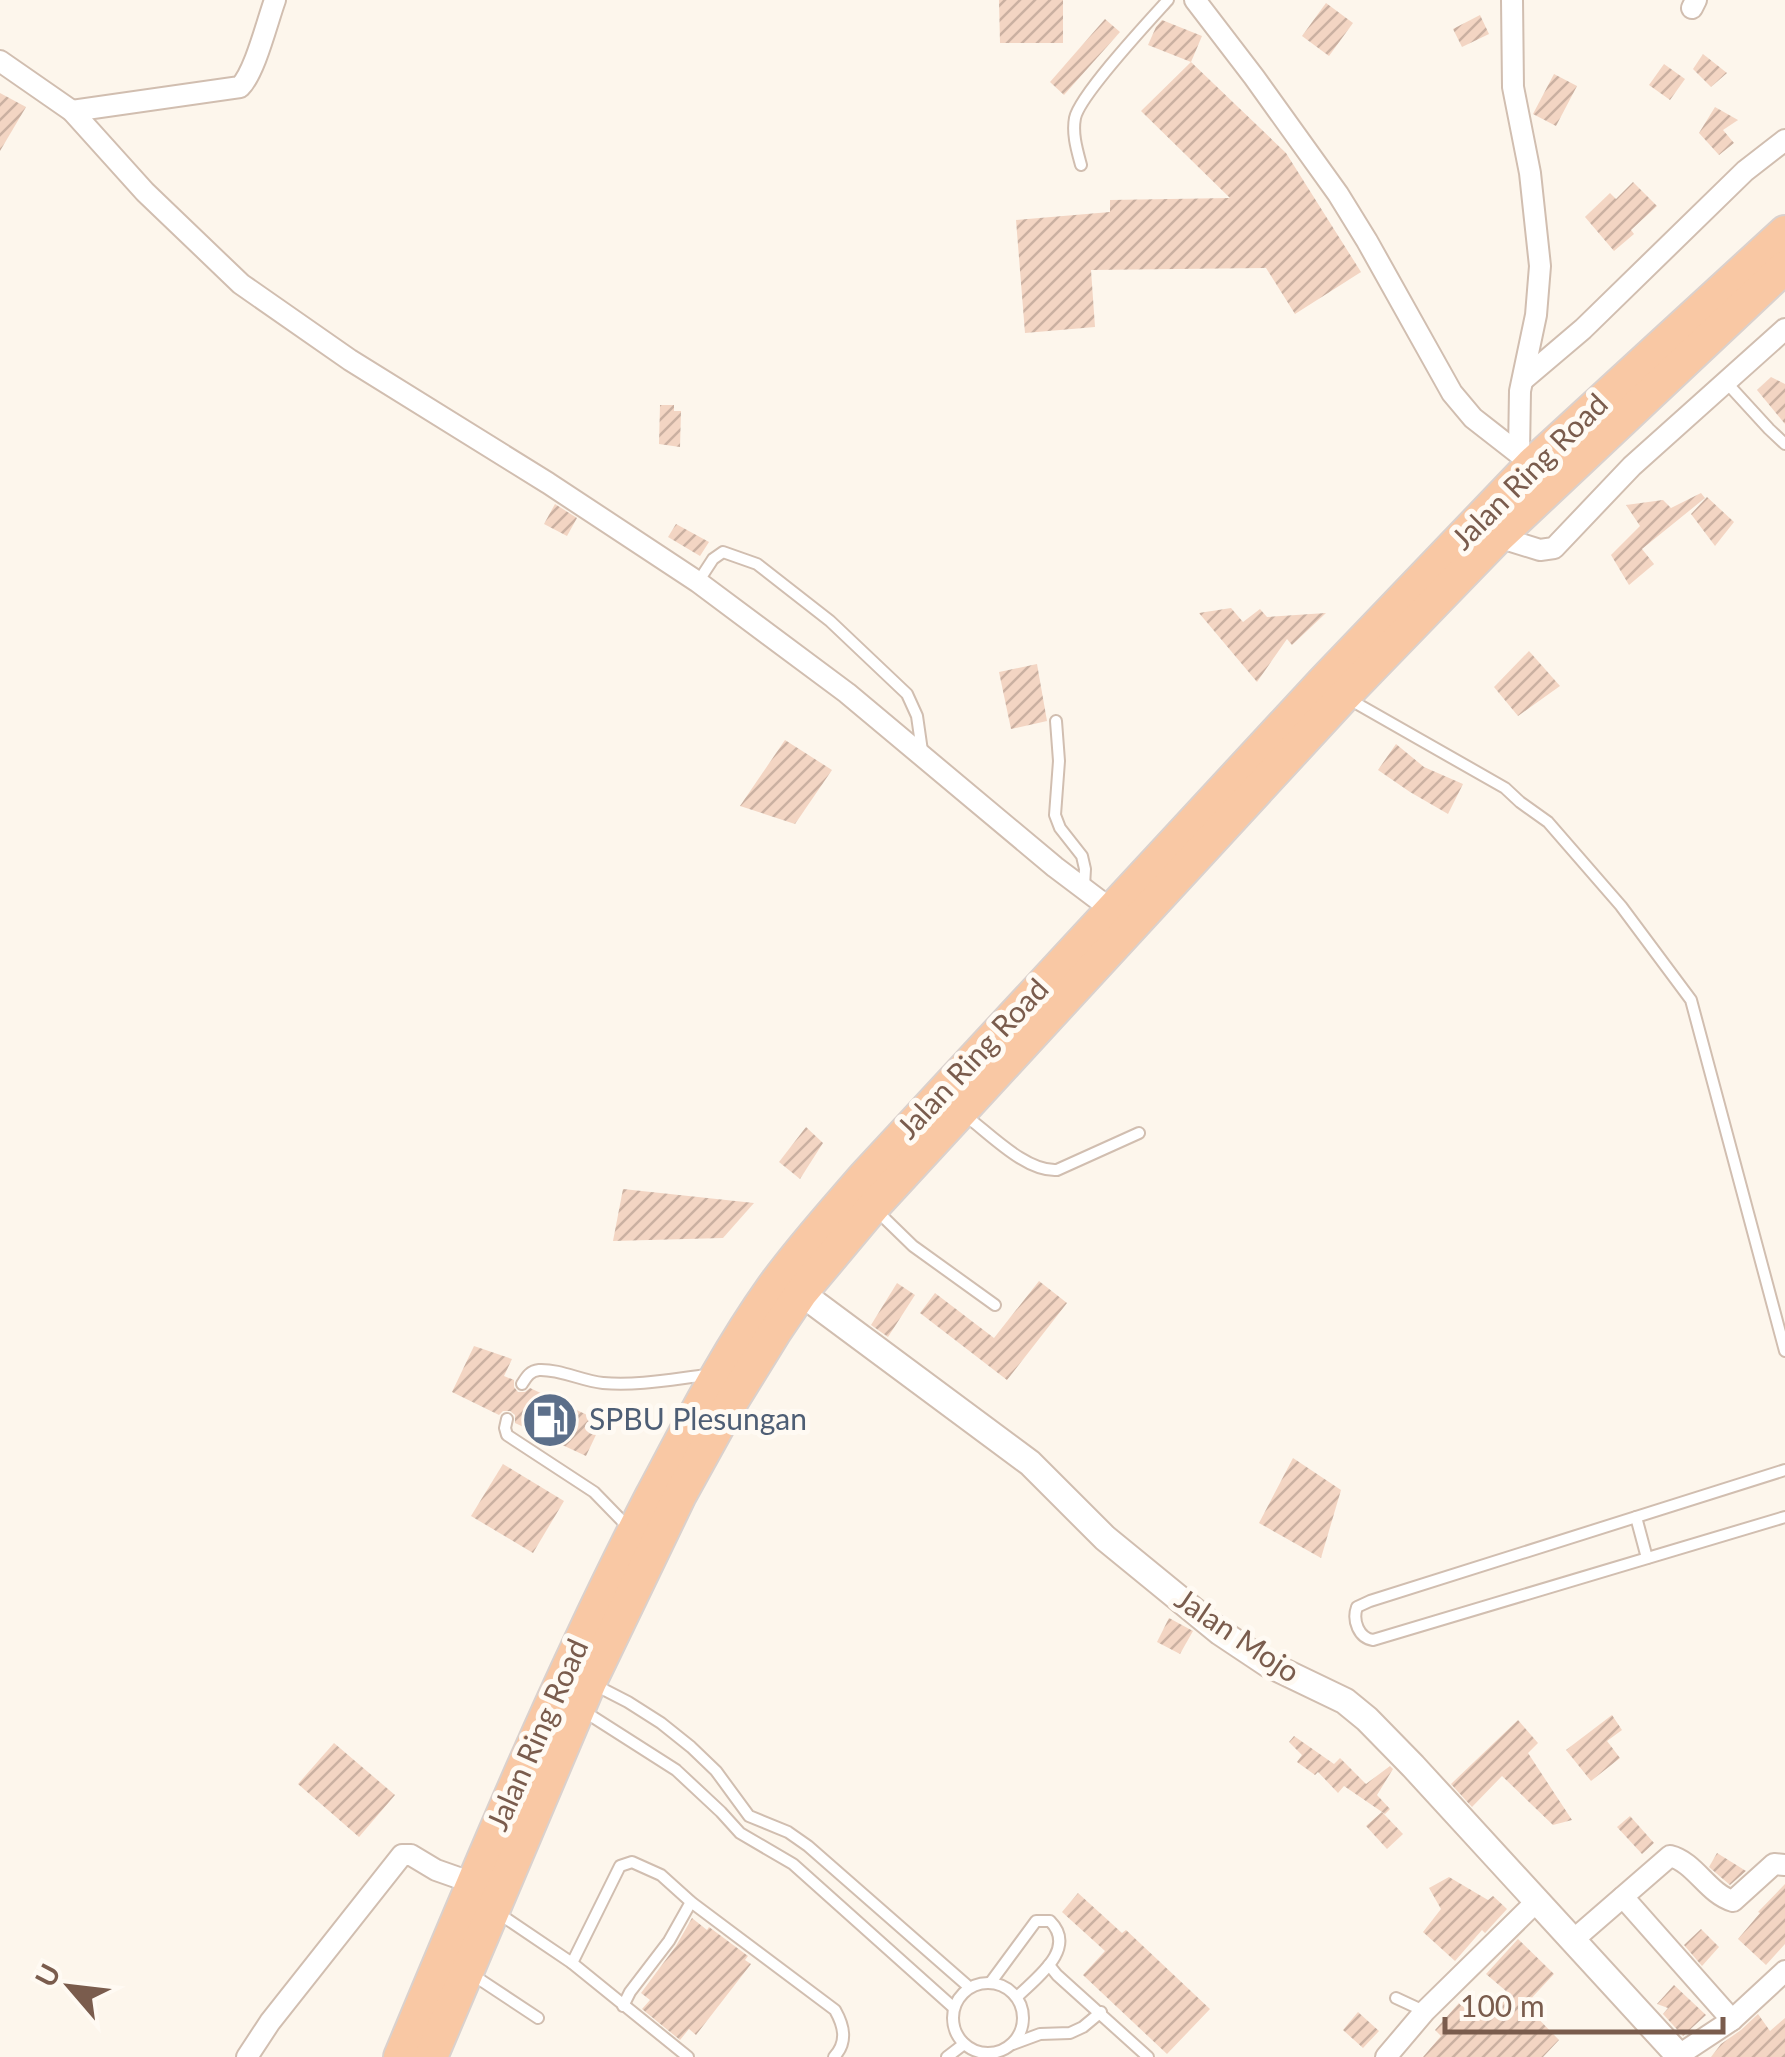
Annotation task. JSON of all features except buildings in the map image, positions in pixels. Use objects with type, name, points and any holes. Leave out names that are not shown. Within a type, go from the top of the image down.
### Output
[{"type":"highway","name":"Jalan Ring Road","points":[[400,2057],[473,1884],[552,1733],[584,1695],[708,1444],[801,1293],[873,1207],[1344,696],[1785,232]]},
{"type":"highway","name":"Jalan Ring Road","points":[[431,2057],[494,1910],[552,1733],[633,1533],[718,1374],[803,1246],[1526,459],[1785,267]]},
{"type":"street","points":[[72,110],[240,87],[252,65],[274,0]]},
{"type":"street","points":[[1195,0],[1338,194],[1452,393],[1473,418],[1526,459]]},
{"type":"street","points":[[1512,0],[1513,86],[1530,173],[1540,266],[1536,315],[1519,408],[1526,459]]},
{"type":"street","points":[[0,61],[72,110],[145,192],[240,284],[350,360],[548,482],[698,582],[846,693],[1112,910]]},
{"type":"street","points":[[1524,379],[1584,328],[1720,194],[1785,140]]},
{"type":"street","points":[[1498,537],[1540,550],[1554,548],[1632,466],[1785,329]]},
{"type":"street","name":"Jalan Mojo","points":[[801,1293],[1030,1463],[1105,1538],[1220,1632],[1268,1664],[1356,1710],[1413,1766],[1680,2056]]},
{"type":"street","points":[[247,2057],[270,2022],[402,1855],[410,1855],[473,1884]]},
{"type":"street","points":[[1572,1941],[1670,1856],[1681,1860],[1720,1895],[1733,1900],[1774,1864],[1785,1865]]},
{"type":"street","points":[[1623,1897],[1732,2020]]},
{"type":"street","points":[[1386,2057],[1425,2011],[1536,1902]]},
{"type":"street","points":[[1680,2056],[1732,2020],[1785,1971]]},
{"type":"lane","points":[[1081,165],[1074,138],[1075,115],[1088,93],[1168,0]]},
{"type":"lane","points":[[1725,381],[1785,444]]},
{"type":"lane","points":[[698,582],[713,558],[723,552],[756,564],[771,575],[830,622],[907,694],[917,716],[923,757]]},
{"type":"lane","points":[[1344,696],[1505,788],[1548,822],[1621,906],[1692,1000],[1785,1352]]},
{"type":"lane","points":[[1056,720],[1059,761],[1055,815],[1082,856],[1084,889]]},
{"type":"lane","points":[[961,1112],[1033,1166],[1047,1171],[1139,1133]]},
{"type":"lane","points":[[873,1207],[913,1246],[995,1305]]},
{"type":"lane","points":[[522,1384],[535,1370],[600,1383],[634,1384],[718,1374]]},
{"type":"lane","points":[[507,1418],[507,1435],[594,1492],[633,1533]]},
{"type":"lane","points":[[1785,1470],[1370,1601],[1357,1607],[1360,1634],[1373,1640],[1785,1517]]},
{"type":"lane","points":[[1636,1517],[1647,1558]]},
{"type":"lane","points":[[584,1695],[645,1712],[690,1746],[716,1771],[749,1816],[788,1832],[808,1846],[969,1988]]},
{"type":"lane","points":[[584,1695],[676,1770],[740,1833],[793,1864],[954,2008]]},
{"type":"lane","points":[[572,1964],[620,1866],[632,1862],[661,1875],[835,2010],[844,2037],[834,2057]]},
{"type":"lane","points":[[623,2006],[691,1902]]},
{"type":"lane","points":[[494,1910],[572,1964],[688,2057]]},
{"type":"lane","points":[[991,1982],[1036,1921],[1050,1921],[1060,1939],[1058,1951],[1049,1966],[1017,1996]]},
{"type":"lane","points":[[1049,1966],[1148,2057]]},
{"type":"lane","points":[[468,1971],[538,2018]]},
{"type":"lane","points":[[991,1982],[1006,1986],[1017,1996],[1024,2021],[1020,2034],[1002,2054],[982,2055],[956,2034],[954,2008],[969,1988],[991,1982]]},
{"type":"lane","points":[[1396,1998],[1425,2011]]},
{"type":"lane","points":[[1012,2044],[1040,2034],[1070,2033],[1083,2028],[1101,2012]]},
{"type":"lane","points":[[946,2057],[964,2044]]},
{"type":"place","name":"SPBU Plesungan","points":[[550,1420]]}]
